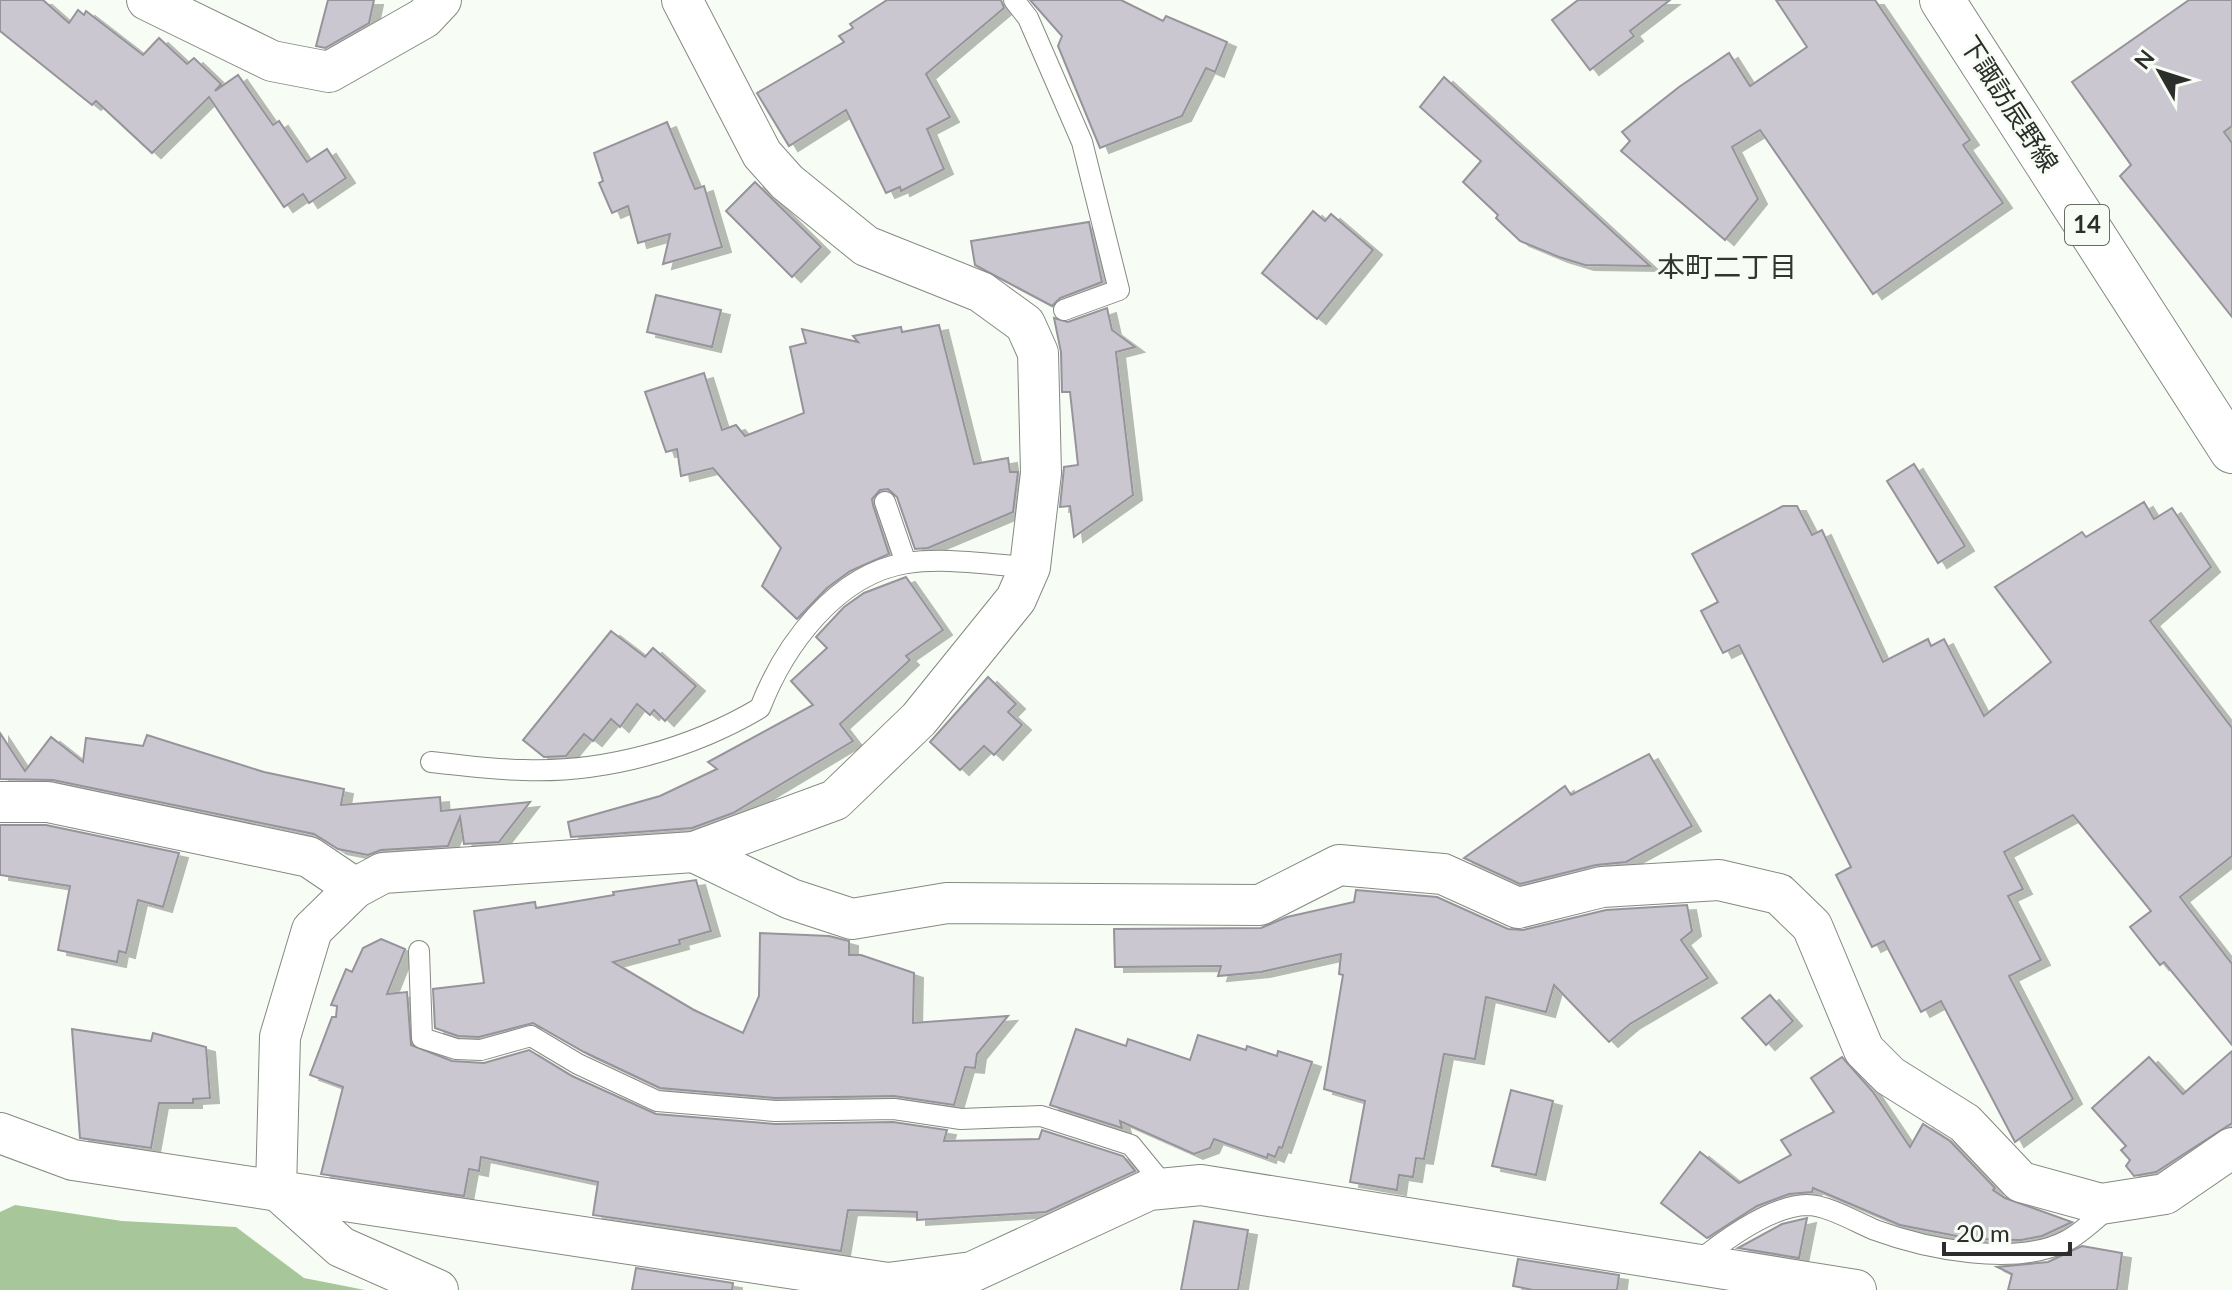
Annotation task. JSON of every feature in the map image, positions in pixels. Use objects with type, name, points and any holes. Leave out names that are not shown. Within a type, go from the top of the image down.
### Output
[{"type":"main road","name":"下諏訪辰野線","points":[[1942,0],[2232,451]]},
{"type":"street","points":[[147,0],[272,61],[329,72],[424,18],[441,0]]},
{"type":"street","points":[[438,1290],[341,1247],[276,1189],[280,1037],[312,930],[355,888],[383,873],[694,852],[835,800],[919,719],[1016,599],[1030,567],[1041,473],[1035,320],[981,292],[866,246],[787,182],[762,154],[682,0]]},
{"type":"street","points":[[0,802],[48,802],[309,857],[355,888]]},
{"type":"street","points":[[694,852],[791,899],[852,919],[947,903],[1260,905],[1339,865],[1443,874],[1518,908],[1602,887],[1719,880],[1779,894],[1812,926],[1864,1050],[1890,1076],[1965,1123],[2021,1182],[2101,1204],[2165,1194],[2232,1148]]},
{"type":"street","points":[[0,1133],[73,1160],[888,1283],[972,1272],[1149,1190],[1201,1185],[1856,1290]]},
{"type":"lane","points":[[1014,0],[1028,18],[1082,142],[1119,290],[1064,310]]},
{"type":"lane","points":[[885,502],[906,563]]},
{"type":"lane","points":[[431,762],[525,771],[591,766],[654,753],[699,738],[760,708],[773,675],[834,596],[864,577],[906,563],[1030,567]]},
{"type":"lane","points":[[419,951],[422,1038],[481,1050],[531,1036],[578,1064],[657,1101],[775,1111],[894,1109],[961,1119],[1041,1116],[1131,1145],[1167,1189]]},
{"type":"lane","points":[[1695,1264],[1726,1238],[1787,1208],[1810,1205],[1889,1235],[1964,1253],[2032,1250],[2066,1241],[2117,1201]]},
{"type":"green space","points":[[15,1205],[122,1221],[236,1227],[304,1278],[365,1290],[0,1290],[0,1212]]},
{"type":"building","points":[[0,0],[43,0],[69,23],[78,10],[84,15],[86,11],[143,55],[159,38],[187,64],[194,58],[221,84],[215,91],[238,75],[273,125],[279,121],[307,162],[327,149],[346,178],[309,203],[303,194],[284,207],[209,97],[152,153],[96,101],[92,105],[0,31]]},
{"type":"building","points":[[328,0],[374,0],[369,23],[325,48],[316,46]]},
{"type":"building","points":[[887,0],[1001,0],[1004,8],[926,74],[950,117],[927,129],[944,169],[901,191],[900,187],[886,193],[846,110],[789,146],[757,93],[844,42],[839,36],[853,28],[850,24]]},
{"type":"building","points":[[1030,0],[1121,0],[1163,21],[1166,16],[1227,42],[1215,72],[1206,68],[1182,116],[1100,148],[1058,46],[1062,36]]},
{"type":"building","points":[[1578,0],[1670,0],[1630,31],[1634,36],[1590,70],[1552,20]]},
{"type":"building","points":[[1776,0],[1875,0],[1970,140],[1963,145],[2003,203],[1873,294],[1760,130],[1732,147],[1758,199],[1725,240],[1621,151],[1630,141],[1622,132],[1729,53],[1750,86],[1807,47]]},
{"type":"building","points":[[2189,0],[2232,0],[2232,126],[2224,132],[2232,143],[2232,317],[2120,176],[2131,165],[2072,82]]},
{"type":"building","points":[[1444,77],[1650,266],[1585,265],[1520,241],[1463,182],[1481,161],[1420,107]]},
{"type":"building","points":[[667,122],[695,189],[704,186],[722,247],[663,264],[670,234],[638,243],[628,206],[612,213],[599,183],[603,181],[594,153]]},
{"type":"building","points":[[755,182],[821,247],[792,277],[726,211]]},
{"type":"building","points":[[1313,211],[1325,221],[1331,214],[1373,250],[1317,319],[1262,273]]},
{"type":"building","points":[[1089,222],[1102,282],[1060,298],[1052,306],[975,265],[971,241]]},
{"type":"building","points":[[656,295],[721,310],[712,347],[647,332]]},
{"type":"building","points":[[1107,308],[1112,330],[1135,347],[1116,352],[1133,495],[1074,537],[1070,506],[1060,507],[1064,467],[1078,465],[1070,392],[1062,392],[1061,352],[1054,318],[1068,322]]},
{"type":"building","points":[[939,325],[974,464],[1008,458],[1010,472],[1018,472],[1013,512],[928,548],[915,549],[897,497],[888,489],[880,490],[872,499],[889,554],[850,571],[827,588],[797,619],[762,586],[781,548],[713,468],[681,476],[677,449],[666,452],[645,392],[704,373],[722,430],[736,425],[745,436],[804,413],[790,347],[806,343],[802,329],[858,342],[853,336],[901,327],[902,332]]},
{"type":"building","points":[[1914,464],[1965,546],[1938,563],[1887,481]]},
{"type":"building","points":[[2144,502],[2154,519],[2172,508],[2211,567],[2150,621],[2232,728],[2232,856],[2180,897],[2232,964],[2232,1045],[2164,962],[2160,965],[2130,927],[2151,911],[2073,815],[2004,852],[2023,889],[2008,896],[2041,960],[2009,976],[2073,1099],[2015,1142],[1941,1001],[1921,1012],[1884,941],[1872,947],[1836,875],[1851,867],[1739,645],[1723,653],[1701,611],[1718,602],[1692,554],[1783,506],[1797,506],[1812,535],[1822,530],[1883,662],[1928,639],[1931,646],[1944,639],[1984,716],[2051,662],[1995,587],[2082,532],[2086,537]]},
{"type":"building","points":[[906,577],[943,630],[906,656],[910,660],[840,724],[853,741],[733,813],[692,828],[571,837],[568,822],[660,796],[717,769],[708,762],[813,705],[791,681],[827,648],[816,637],[844,607],[864,593]]},
{"type":"building","points":[[611,631],[645,657],[653,648],[696,686],[665,721],[654,710],[650,715],[637,704],[620,727],[611,719],[593,741],[584,734],[566,756],[544,757],[523,740]]},
{"type":"building","points":[[988,677],[1016,704],[1008,712],[1022,725],[994,755],[984,746],[960,770],[930,742]]},
{"type":"building","points":[[0,733],[25,771],[51,737],[83,762],[86,738],[143,746],[147,735],[264,772],[344,789],[341,805],[440,797],[441,811],[530,802],[499,842],[464,844],[460,817],[448,846],[381,850],[368,855],[338,849],[314,834],[53,780],[0,779]]},
{"type":"building","points":[[1649,754],[1692,826],[1626,862],[1596,865],[1520,884],[1464,858],[1565,786],[1571,795]]},
{"type":"building","points":[[0,825],[46,825],[179,853],[163,907],[138,900],[126,953],[119,951],[117,962],[58,950],[70,886],[0,875]]},
{"type":"building","points":[[696,880],[711,931],[679,940],[680,944],[613,962],[694,1010],[743,1033],[759,996],[760,933],[829,936],[849,941],[849,955],[861,955],[914,973],[913,1023],[1008,1016],[977,1054],[975,1068],[965,1067],[954,1105],[894,1096],[775,1098],[660,1088],[584,1052],[533,1023],[479,1037],[458,1036],[435,1028],[433,989],[484,983],[474,911],[535,902],[536,908],[614,895],[613,892]]},
{"type":"building","points":[[1356,890],[1437,897],[1508,929],[1523,930],[1606,910],[1687,905],[1692,931],[1681,940],[1708,978],[1630,1024],[1609,1042],[1554,985],[1546,1012],[1486,997],[1475,1059],[1444,1054],[1424,1159],[1416,1158],[1413,1177],[1399,1175],[1397,1190],[1350,1182],[1365,1101],[1324,1089],[1343,975],[1339,974],[1341,954],[1261,972],[1218,976],[1221,966],[1115,967],[1114,929],[1261,928],[1287,917],[1354,902]]},
{"type":"building","points":[[381,939],[405,949],[387,994],[407,992],[411,1045],[452,1061],[484,1063],[529,1050],[572,1076],[656,1114],[775,1124],[893,1122],[947,1130],[944,1141],[1039,1139],[1042,1130],[1123,1156],[1135,1171],[1046,1212],[917,1220],[917,1212],[848,1210],[841,1251],[593,1215],[598,1182],[481,1157],[479,1171],[469,1169],[464,1196],[321,1174],[343,1087],[310,1075],[332,1017],[336,1017],[337,1006],[331,1005],[346,969],[352,972],[363,948]]},
{"type":"building","points":[[1770,995],[1793,1021],[1766,1045],[1742,1018]]},
{"type":"building","points":[[72,1029],[151,1041],[153,1033],[206,1047],[210,1098],[193,1099],[193,1103],[159,1103],[151,1148],[80,1138]]},
{"type":"building","points":[[1076,1029],[1126,1046],[1128,1039],[1190,1060],[1198,1035],[1246,1050],[1247,1046],[1277,1056],[1278,1051],[1312,1062],[1282,1148],[1279,1147],[1275,1157],[1268,1154],[1267,1158],[1214,1139],[1210,1148],[1194,1154],[1120,1121],[1122,1128],[1050,1105]]},
{"type":"building","points":[[2232,1051],[2232,1123],[2156,1172],[2134,1176],[2126,1166],[2130,1160],[2121,1150],[2126,1146],[2092,1108],[2149,1057],[2183,1094]]},
{"type":"building","points":[[1842,1057],[1873,1092],[1910,1147],[1923,1124],[1950,1141],[1995,1188],[1993,1190],[2005,1198],[2072,1222],[2042,1236],[2021,1240],[1972,1239],[1900,1225],[1813,1188],[1812,1192],[1789,1194],[1757,1206],[1707,1238],[1661,1203],[1700,1152],[1739,1183],[1791,1155],[1781,1140],[1834,1112],[1811,1078]]},
{"type":"building","points":[[1511,1090],[1553,1101],[1536,1175],[1492,1166]]},
{"type":"building","points":[[1807,1218],[1799,1258],[1738,1248],[1782,1224]]},
{"type":"building","points":[[1194,1221],[1248,1230],[1238,1290],[1181,1290]]},
{"type":"building","points":[[2082,1246],[2122,1253],[2117,1290],[2008,1290],[2012,1274],[1997,1267],[2048,1262]]},
{"type":"building","points":[[1518,1259],[1619,1275],[1617,1290],[1533,1290],[1513,1286]]},
{"type":"building","points":[[636,1268],[733,1283],[732,1290],[632,1290]]},
{"type":"district","name":"本町二丁目","points":[[1727,267]]}]
